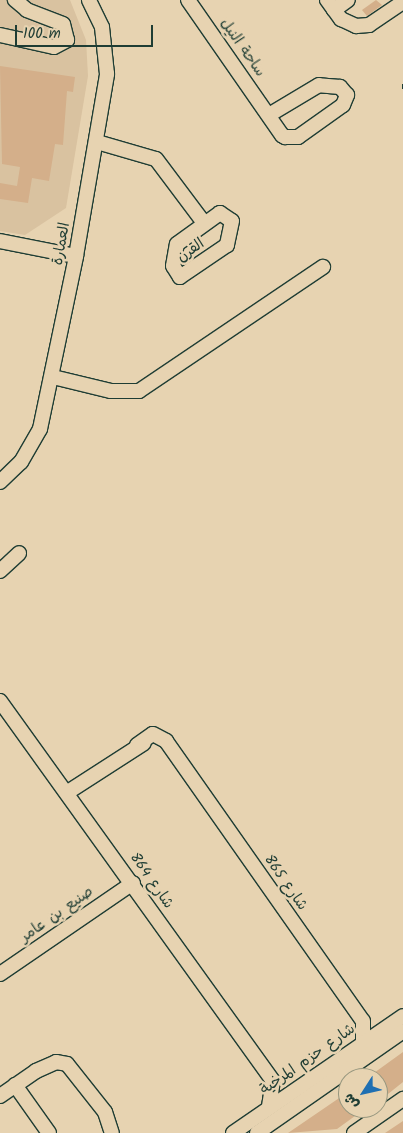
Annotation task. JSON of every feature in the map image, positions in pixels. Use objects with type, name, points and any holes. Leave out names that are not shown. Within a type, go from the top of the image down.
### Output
[{"type":"street","points":[[0,35],[54,48],[67,40],[63,24],[27,10],[15,0]]},
{"type":"street","name":"العمارة","points":[[0,482],[34,441],[53,377],[76,256],[96,142],[107,52],[102,27],[89,0]]},
{"type":"street","name":"ساحة النيل","points":[[188,0],[285,138],[294,139],[343,105],[347,95],[340,87],[319,85],[269,115]]},
{"type":"street","points":[[348,0],[330,5],[344,22],[363,25],[403,2]]},
{"type":"street","name":"القرن","points":[[96,142],[156,159],[204,223]]},
{"type":"street","name":"القرن","points":[[220,212],[228,214],[232,226],[227,246],[180,276],[173,266],[177,244],[204,223],[220,212]]},
{"type":"street","points":[[0,242],[76,256]]},
{"type":"street","points":[[53,377],[111,391],[139,391],[323,267]]},
{"type":"street","points":[[0,571],[19,553]]},
{"type":"street","name":"شارع 864","points":[[0,701],[68,792],[273,1081]]},
{"type":"street","name":"شارع 865","points":[[68,792],[136,745],[160,742],[180,763],[363,1021]]},
{"type":"street","name":"صنيع بن عامر","points":[[0,974],[132,883]]},
{"type":"street","name":"شارع حزم المرخية","points":[[233,1133],[295,1088],[403,1016]]},
{"type":"street","points":[[363,1042],[363,1021],[385,1028]]},
{"type":"street","name":"شارع حزم المرخية","points":[[257,1133],[403,1031]]},
{"type":"street","points":[[0,1096],[55,1056],[67,1056],[120,1133]]},
{"type":"street","points":[[270,1107],[273,1081],[295,1088]]},
{"type":"street","points":[[16,1085],[49,1133]]},
{"type":"street","points":[[354,1133],[403,1099]]},
{"type":"street","points":[[105,1112],[112,1133]]},
{"type":"path","points":[[403,84],[403,94]]},
{"type":"shaded area","points":[[0,0],[70,0],[86,40],[88,76],[66,208],[25,235],[0,231]]},
{"type":"building","points":[[376,0],[382,5],[367,16],[362,10]]},
{"type":"building","points":[[0,66],[75,77],[73,92],[67,91],[63,145],[55,144],[49,181],[32,178],[28,203],[0,199],[0,183],[17,186],[20,167],[2,164]]},
{"type":"building","points":[[403,1052],[403,1082],[388,1094],[388,1068],[381,1068]]},
{"type":"building","points":[[338,1099],[338,1118],[352,1118],[337,1129],[288,1133]]},
{"type":"building","points":[[403,1121],[403,1133],[385,1133]]}]
